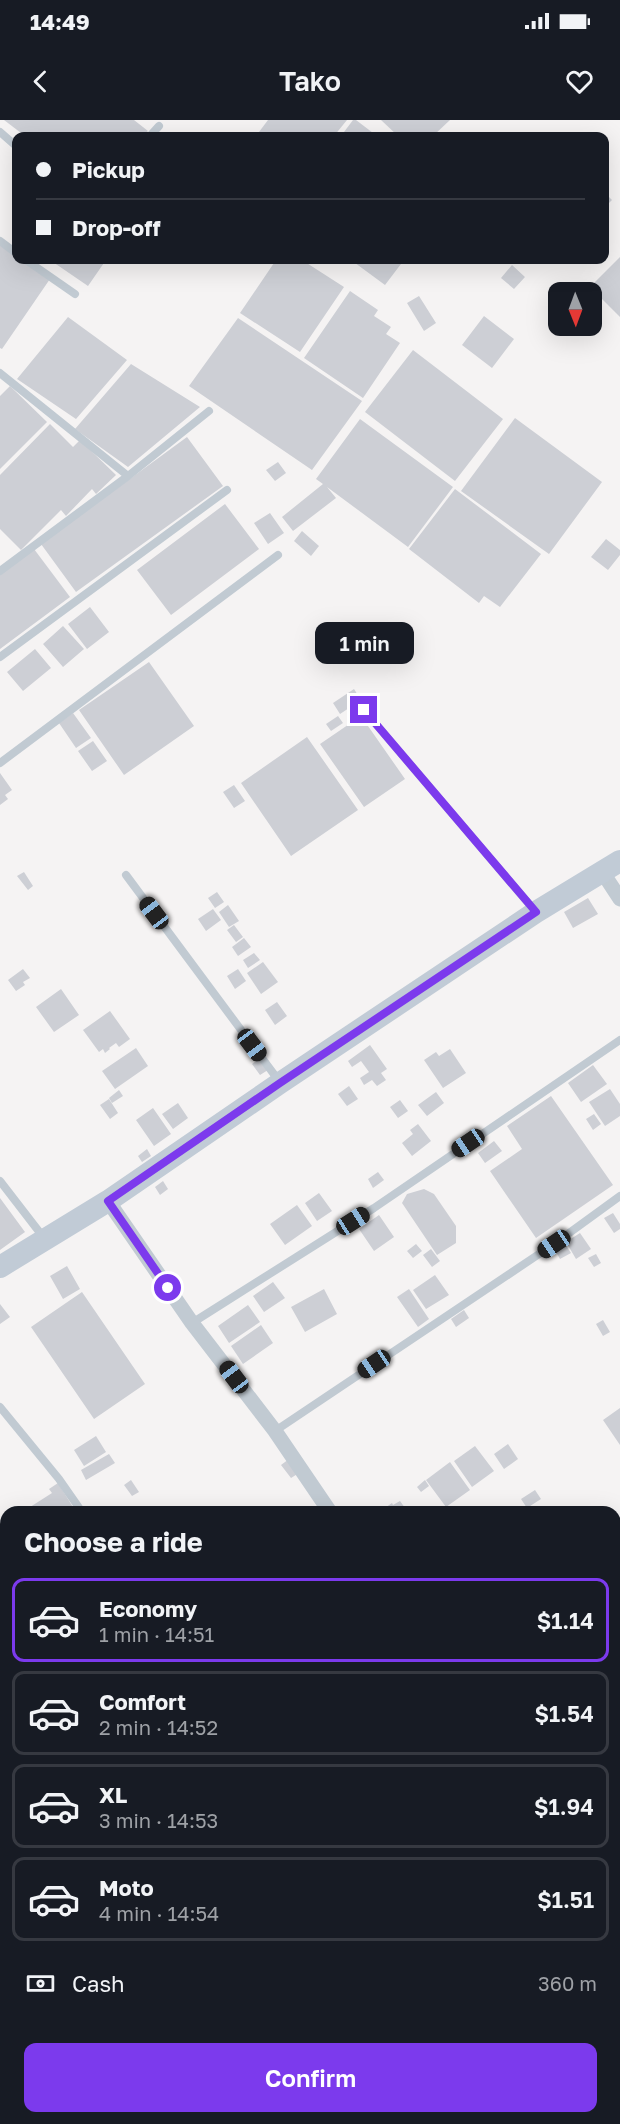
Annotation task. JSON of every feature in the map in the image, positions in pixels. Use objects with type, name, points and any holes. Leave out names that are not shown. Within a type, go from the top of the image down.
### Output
[{"type":"street","points":[[0,1267],[108,1201],[536,912],[611,867],[620,899]]},
{"type":"street","points":[[108,1201],[192,1323],[275,1431],[326,1506]]},
{"type":"lane","points":[[154,132],[159,126]]},
{"type":"lane","points":[[0,132],[12,142]]},
{"type":"lane","points":[[32,264],[75,294]]},
{"type":"lane","points":[[0,373],[128,476]]},
{"type":"lane","points":[[0,572],[128,476],[209,411]]},
{"type":"lane","points":[[0,657],[227,490]]},
{"type":"lane","points":[[0,763],[278,555]]},
{"type":"lane","points":[[364,710],[536,912]]},
{"type":"lane","points":[[126,875],[280,1083]]},
{"type":"lane","points":[[192,1323],[374,1208],[620,1040]]},
{"type":"lane","points":[[0,1181],[45,1239]]},
{"type":"lane","points":[[275,1431],[554,1244],[620,1197]]},
{"type":"lane","points":[[0,1407],[59,1479],[78,1506]]},
{"type":"building","points":[[4,120],[134,120],[148,131],[147,132],[20,132]]},
{"type":"building","points":[[268,120],[347,120],[337,132],[259,132]]},
{"type":"building","points":[[353,120],[356,120],[372,132],[344,132]]},
{"type":"building","points":[[381,120],[450,120],[437,132],[394,132]]},
{"type":"building","points":[[0,241],[12,249],[12,264],[33,264],[52,276],[2,349],[0,348]]},
{"type":"building","points":[[620,257],[620,317],[602,299],[602,282],[595,282]]},
{"type":"building","points":[[56,264],[103,264],[88,286]]},
{"type":"building","points":[[273,264],[308,264],[344,287],[300,352],[240,313]]},
{"type":"building","points":[[356,264],[401,264],[385,285]]},
{"type":"building","points":[[512,265],[525,277],[514,289],[501,278]]},
{"type":"building","points":[[350,291],[378,310],[374,316],[391,327],[386,334],[400,343],[363,398],[304,358]]},
{"type":"building","points":[[419,296],[436,323],[424,331],[407,303]]},
{"type":"building","points":[[484,316],[514,339],[492,368],[462,345]]},
{"type":"building","points":[[68,317],[127,360],[76,419],[17,379]]},
{"type":"building","points":[[238,318],[362,401],[312,470],[189,386]]},
{"type":"building","points":[[413,350],[503,419],[455,481],[365,412]]},
{"type":"building","points":[[131,364],[200,407],[128,467],[75,429]]},
{"type":"building","points":[[10,386],[47,422],[0,469],[0,396]]},
{"type":"building","points":[[515,418],[602,482],[549,554],[461,491]]},
{"type":"building","points":[[360,419],[453,487],[408,547],[327,487],[336,498],[293,531],[282,517],[323,484],[316,479]]},
{"type":"building","points":[[50,424],[73,447],[80,440],[116,475],[96,494],[92,489],[66,516],[61,510],[21,550],[0,529],[0,475]]},
{"type":"building","points":[[187,437],[223,486],[76,592],[41,544]]},
{"type":"building","points":[[278,462],[286,473],[275,481],[266,470]]},
{"type":"building","points":[[455,489],[541,554],[500,607],[484,596],[479,603],[409,549]]},
{"type":"building","points":[[225,504],[259,549],[171,615],[137,570]]},
{"type":"building","points":[[270,513],[284,533],[268,544],[254,523]]},
{"type":"building","points":[[302,531],[319,546],[311,556],[294,541]]},
{"type":"building","points":[[606,539],[620,550],[620,555],[608,570],[591,557]]},
{"type":"building","points":[[34,549],[70,597],[0,649],[0,574]]},
{"type":"building","points":[[90,607],[109,632],[87,649],[68,624]]},
{"type":"building","points":[[63,626],[84,649],[63,667],[43,644]]},
{"type":"building","points":[[35,649],[51,668],[23,691],[7,672]]},
{"type":"building","points":[[149,662],[194,726],[124,775],[79,710]]},
{"type":"building","points":[[354,689],[361,700],[340,714],[333,703]]},
{"type":"building","points":[[73,713],[91,738],[76,748],[59,723]]},
{"type":"building","points":[[338,716],[343,723],[331,731],[326,724]]},
{"type":"building","points":[[361,716],[405,779],[364,807],[320,744]]},
{"type":"building","points":[[307,737],[358,810],[291,856],[241,783]]},
{"type":"building","points":[[93,741],[107,761],[92,771],[78,751]]},
{"type":"building","points":[[0,773],[12,790],[5,795],[8,799],[0,805]]},
{"type":"building","points":[[234,785],[245,801],[234,808],[223,792]]},
{"type":"building","points":[[24,872],[33,886],[28,890],[17,876]]},
{"type":"building","points":[[217,892],[224,902],[215,908],[208,898]]},
{"type":"building","points":[[588,898],[598,914],[573,928],[564,912]]},
{"type":"building","points":[[228,905],[239,921],[229,927],[219,912]]},
{"type":"building","points":[[213,909],[221,920],[206,931],[198,919]]},
{"type":"building","points":[[234,925],[243,937],[236,942],[227,930]]},
{"type":"building","points":[[244,938],[251,947],[238,956],[232,947]]},
{"type":"building","points":[[254,953],[260,960],[248,968],[243,960]]},
{"type":"building","points":[[263,962],[278,982],[261,994],[247,973]]},
{"type":"building","points":[[23,969],[30,978],[23,982],[25,985],[16,991],[8,980]]},
{"type":"building","points":[[238,969],[246,981],[235,989],[227,976]]},
{"type":"building","points":[[61,989],[79,1015],[54,1032],[36,1007]]},
{"type":"building","points":[[277,1002],[287,1016],[275,1025],[265,1010]]},
{"type":"building","points":[[110,1011],[130,1039],[119,1047],[116,1043],[105,1053],[103,1049],[99,1052],[83,1030]]},
{"type":"building","points":[[370,1045],[387,1069],[381,1073],[386,1080],[377,1086],[372,1080],[364,1085],[360,1078],[369,1072],[361,1061],[352,1067],[348,1061]]},
{"type":"building","points":[[136,1048],[148,1066],[115,1089],[102,1071]]},
{"type":"building","points":[[450,1049],[466,1073],[443,1088],[424,1060],[436,1052],[439,1056]]},
{"type":"building","points":[[260,1058],[268,1070],[260,1075],[252,1064]]},
{"type":"building","points":[[593,1065],[607,1084],[581,1102],[568,1083]]},
{"type":"building","points":[[349,1086],[358,1099],[347,1106],[338,1094]]},
{"type":"building","points":[[610,1089],[620,1104],[620,1116],[605,1126],[589,1102]]},
{"type":"building","points":[[119,1090],[123,1096],[112,1103],[109,1098]]},
{"type":"building","points":[[436,1092],[444,1103],[427,1116],[418,1105]]},
{"type":"building","points":[[551,1096],[613,1185],[536,1238],[490,1171],[522,1149],[507,1126]]},
{"type":"building","points":[[109,1099],[118,1113],[110,1119],[100,1105]]},
{"type":"building","points":[[400,1100],[408,1111],[398,1118],[390,1107]]},
{"type":"building","points":[[178,1103],[188,1118],[173,1129],[162,1114]]},
{"type":"building","points":[[153,1108],[171,1134],[154,1146],[136,1120]]},
{"type":"building","points":[[594,1114],[601,1124],[593,1130],[586,1119]]},
{"type":"building","points":[[418,1124],[431,1141],[412,1156],[402,1143],[413,1134],[410,1130]]},
{"type":"building","points":[[494,1141],[502,1151],[485,1163],[478,1153]]},
{"type":"building","points":[[147,1149],[151,1156],[142,1162],[138,1156]]},
{"type":"building","points":[[378,1172],[384,1180],[373,1188],[368,1179]]},
{"type":"building","points":[[163,1181],[168,1189],[160,1195],[155,1187]]},
{"type":"building","points":[[424,1189],[434,1194],[456,1226],[456,1243],[437,1255],[402,1203],[407,1194]]},
{"type":"building","points":[[319,1193],[332,1211],[317,1221],[305,1203]]},
{"type":"building","points":[[0,1198],[25,1232],[0,1250]]},
{"type":"building","points":[[297,1205],[312,1226],[285,1245],[270,1224]]},
{"type":"building","points":[[613,1213],[620,1224],[620,1229],[614,1233],[604,1218]]},
{"type":"building","points":[[379,1215],[394,1237],[374,1251],[359,1229]]},
{"type":"building","points":[[580,1233],[591,1249],[576,1259],[566,1242]]},
{"type":"building","points":[[416,1244],[422,1251],[413,1258],[407,1251]]},
{"type":"building","points":[[565,1244],[571,1253],[560,1259],[555,1250]]},
{"type":"building","points":[[431,1249],[440,1261],[432,1267],[423,1255]]},
{"type":"building","points":[[596,1254],[601,1263],[594,1267],[588,1258]]},
{"type":"building","points":[[67,1266],[80,1289],[63,1299],[50,1276]]},
{"type":"building","points":[[435,1275],[449,1295],[426,1309],[413,1290]]},
{"type":"building","points":[[273,1282],[285,1298],[264,1312],[253,1296]]},
{"type":"building","points":[[324,1289],[337,1314],[305,1332],[291,1307]]},
{"type":"building","points":[[409,1289],[429,1319],[418,1327],[397,1297]]},
{"type":"building","points":[[82,1292],[145,1384],[94,1419],[31,1327]]},
{"type":"building","points":[[0,1304],[10,1317],[0,1324]]},
{"type":"building","points":[[248,1305],[260,1322],[229,1343],[218,1326]]},
{"type":"building","points":[[464,1310],[469,1318],[456,1327],[451,1319]]},
{"type":"building","points":[[603,1320],[610,1332],[603,1336],[596,1324]]},
{"type":"building","points":[[261,1325],[273,1343],[243,1364],[231,1346]]},
{"type":"building","points":[[620,1408],[620,1445],[603,1420]]},
{"type":"building","points":[[96,1436],[106,1452],[84,1466],[74,1450]]},
{"type":"building","points":[[508,1444],[518,1459],[504,1469],[494,1454]]},
{"type":"building","points":[[475,1446],[494,1471],[472,1487],[454,1461]]},
{"type":"building","points":[[109,1454],[115,1463],[86,1480],[81,1470]]},
{"type":"building","points":[[289,1459],[299,1473],[291,1478],[281,1465]]},
{"type":"building","points":[[450,1462],[470,1490],[445,1506],[426,1480]]},
{"type":"building","points":[[131,1480],[139,1492],[132,1496],[124,1485]]},
{"type":"building","points":[[425,1480],[429,1486],[421,1492],[417,1487]]},
{"type":"building","points":[[58,1483],[72,1506],[32,1506],[52,1493],[49,1489]]},
{"type":"building","points":[[535,1490],[541,1499],[530,1506],[526,1506],[521,1499]]},
{"type":"building","points":[[400,1501],[404,1506],[388,1506],[392,1503],[393,1505]]},
{"type":"route","points":[[168,1288],[108,1201],[536,912],[364,710]]}]
